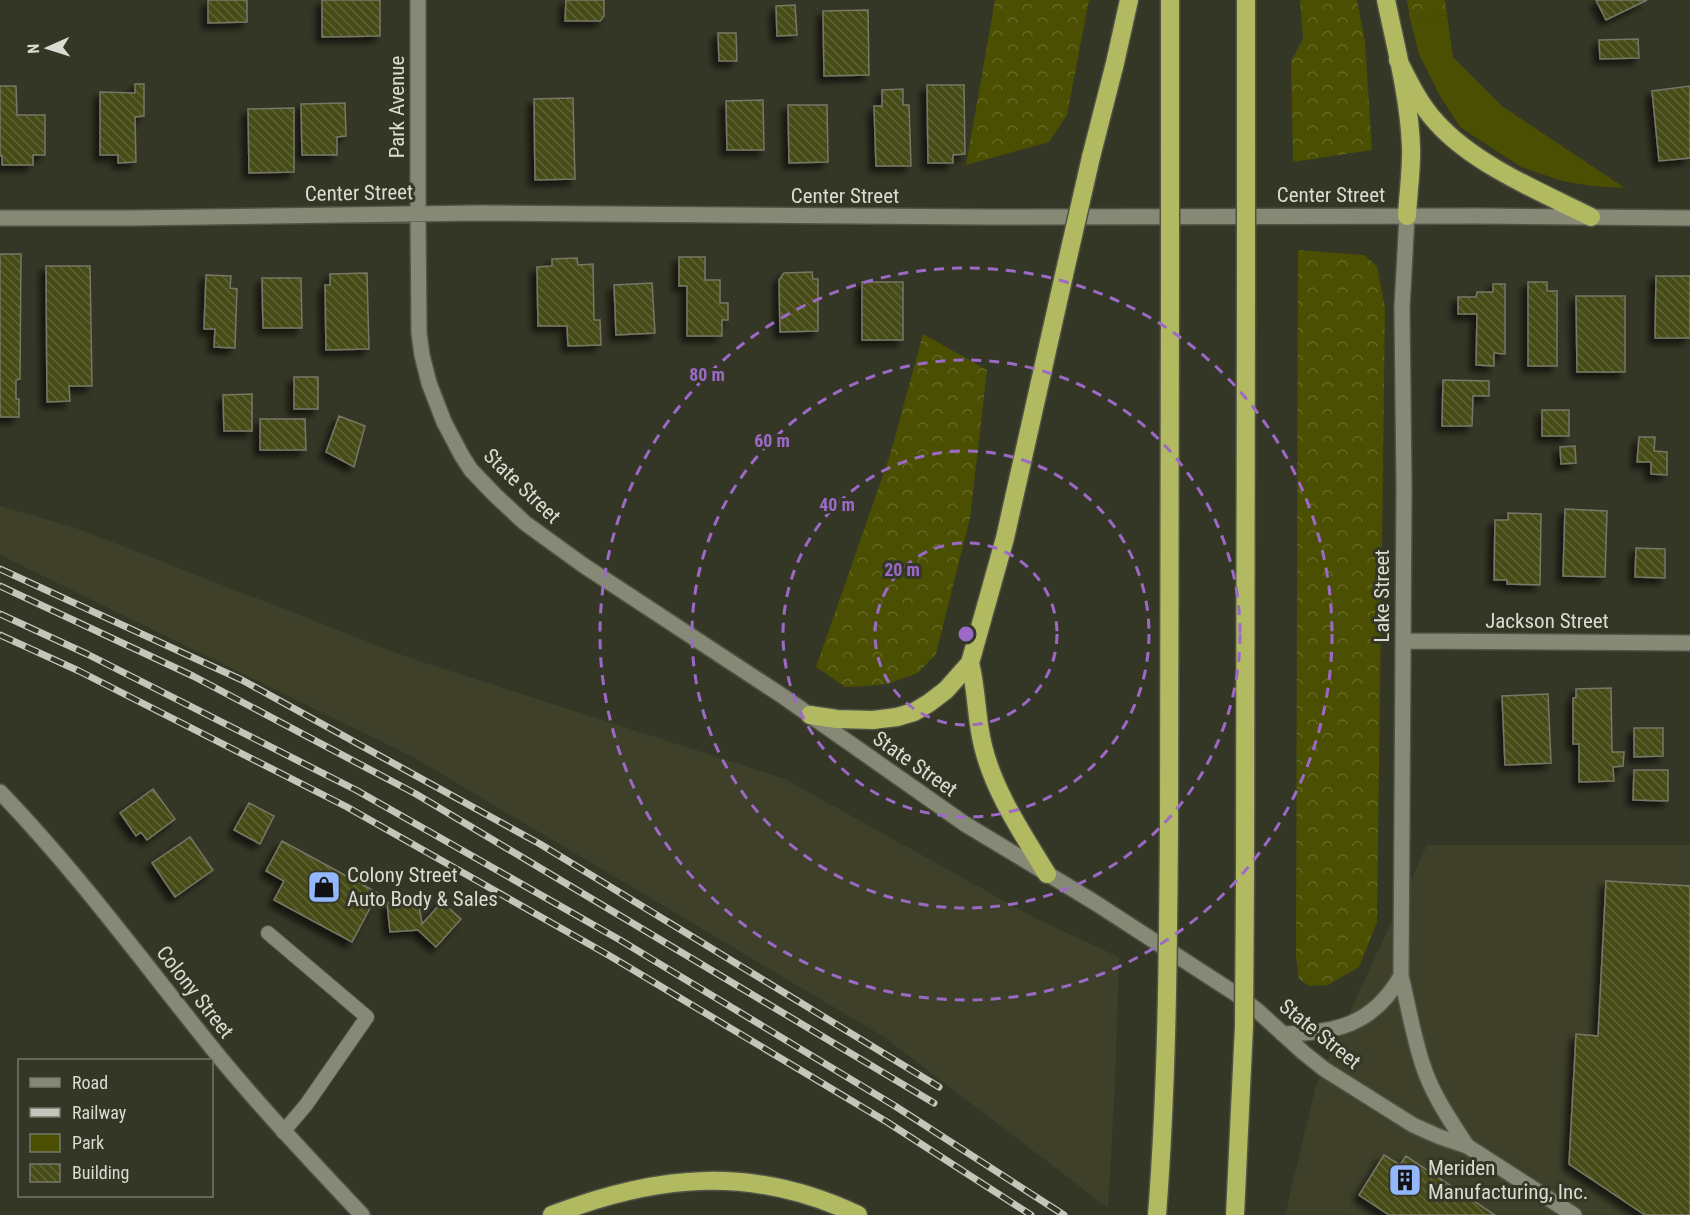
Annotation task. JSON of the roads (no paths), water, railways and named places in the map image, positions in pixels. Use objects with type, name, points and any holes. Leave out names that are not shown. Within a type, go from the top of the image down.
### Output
[{"type":"highway","points":[[1047,874],[1010,812],[988,764],[979,728],[970,663],[1005,538],[1129,0]]},
{"type":"highway","points":[[1157,1215],[1166,1090],[1167,1031],[1170,0]]},
{"type":"highway","points":[[1235,1215],[1244,1038],[1246,0]]},
{"type":"highway","points":[[1386,0],[1411,142],[1407,216]]},
{"type":"highway","points":[[1398,60],[1430,116],[1451,137],[1507,175],[1591,217]]},
{"type":"highway","points":[[810,716],[873,720],[904,715],[922,708],[937,698],[970,663]]},
{"type":"highway","points":[[552,1215],[610,1196],[676,1182],[703,1180],[734,1180],[765,1185],[799,1193],[858,1215]]},
{"type":"highway","points":[[588,1215],[610,1196]]},
{"type":"main road","name":"Park Avenue","points":[[418,0],[418,213]]},
{"type":"main road","name":"Center Street","points":[[0,218],[418,213],[974,217],[1690,218]]},
{"type":"main road","name":"State Street","points":[[418,213],[418,314],[422,355],[429,383],[444,422],[462,456],[471,470],[510,510],[561,550],[810,716],[965,824],[1094,902],[1236,994],[1260,1012],[1323,1069],[1427,1132],[1467,1146],[1574,1215]]},
{"type":"main road","name":"Lake Street","points":[[1407,216],[1402,308],[1404,488],[1401,976],[1418,1050],[1426,1074],[1467,1146]]},
{"type":"main road","name":"Jackson Street","points":[[1403,641],[1690,643]]},
{"type":"main road","name":"Colony Street","points":[[0,792],[69,868],[216,1053],[283,1132],[362,1215]]},
{"type":"main road","points":[[1283,1034],[1327,1031],[1359,1021],[1385,999],[1401,976]]},
{"type":"lane","points":[[268,933],[367,1017],[306,1105],[283,1132]]},
{"type":"railway","points":[[0,569],[242,680],[540,844],[939,1087]]},
{"type":"railway","points":[[0,586],[193,676],[416,794],[934,1103]]},
{"type":"railway","points":[[0,614],[87,654],[356,790],[620,940],[895,1106],[1064,1215]]},
{"type":"railway","points":[[0,635],[79,671],[347,807],[610,956],[887,1122],[1031,1215]]},
{"type":"place","name":"Colony Street Auto Body & Sales","points":[[324,887]]},
{"type":"place","name":"Meriden Manufacturing, Inc.","points":[[1405,1180]]}]
